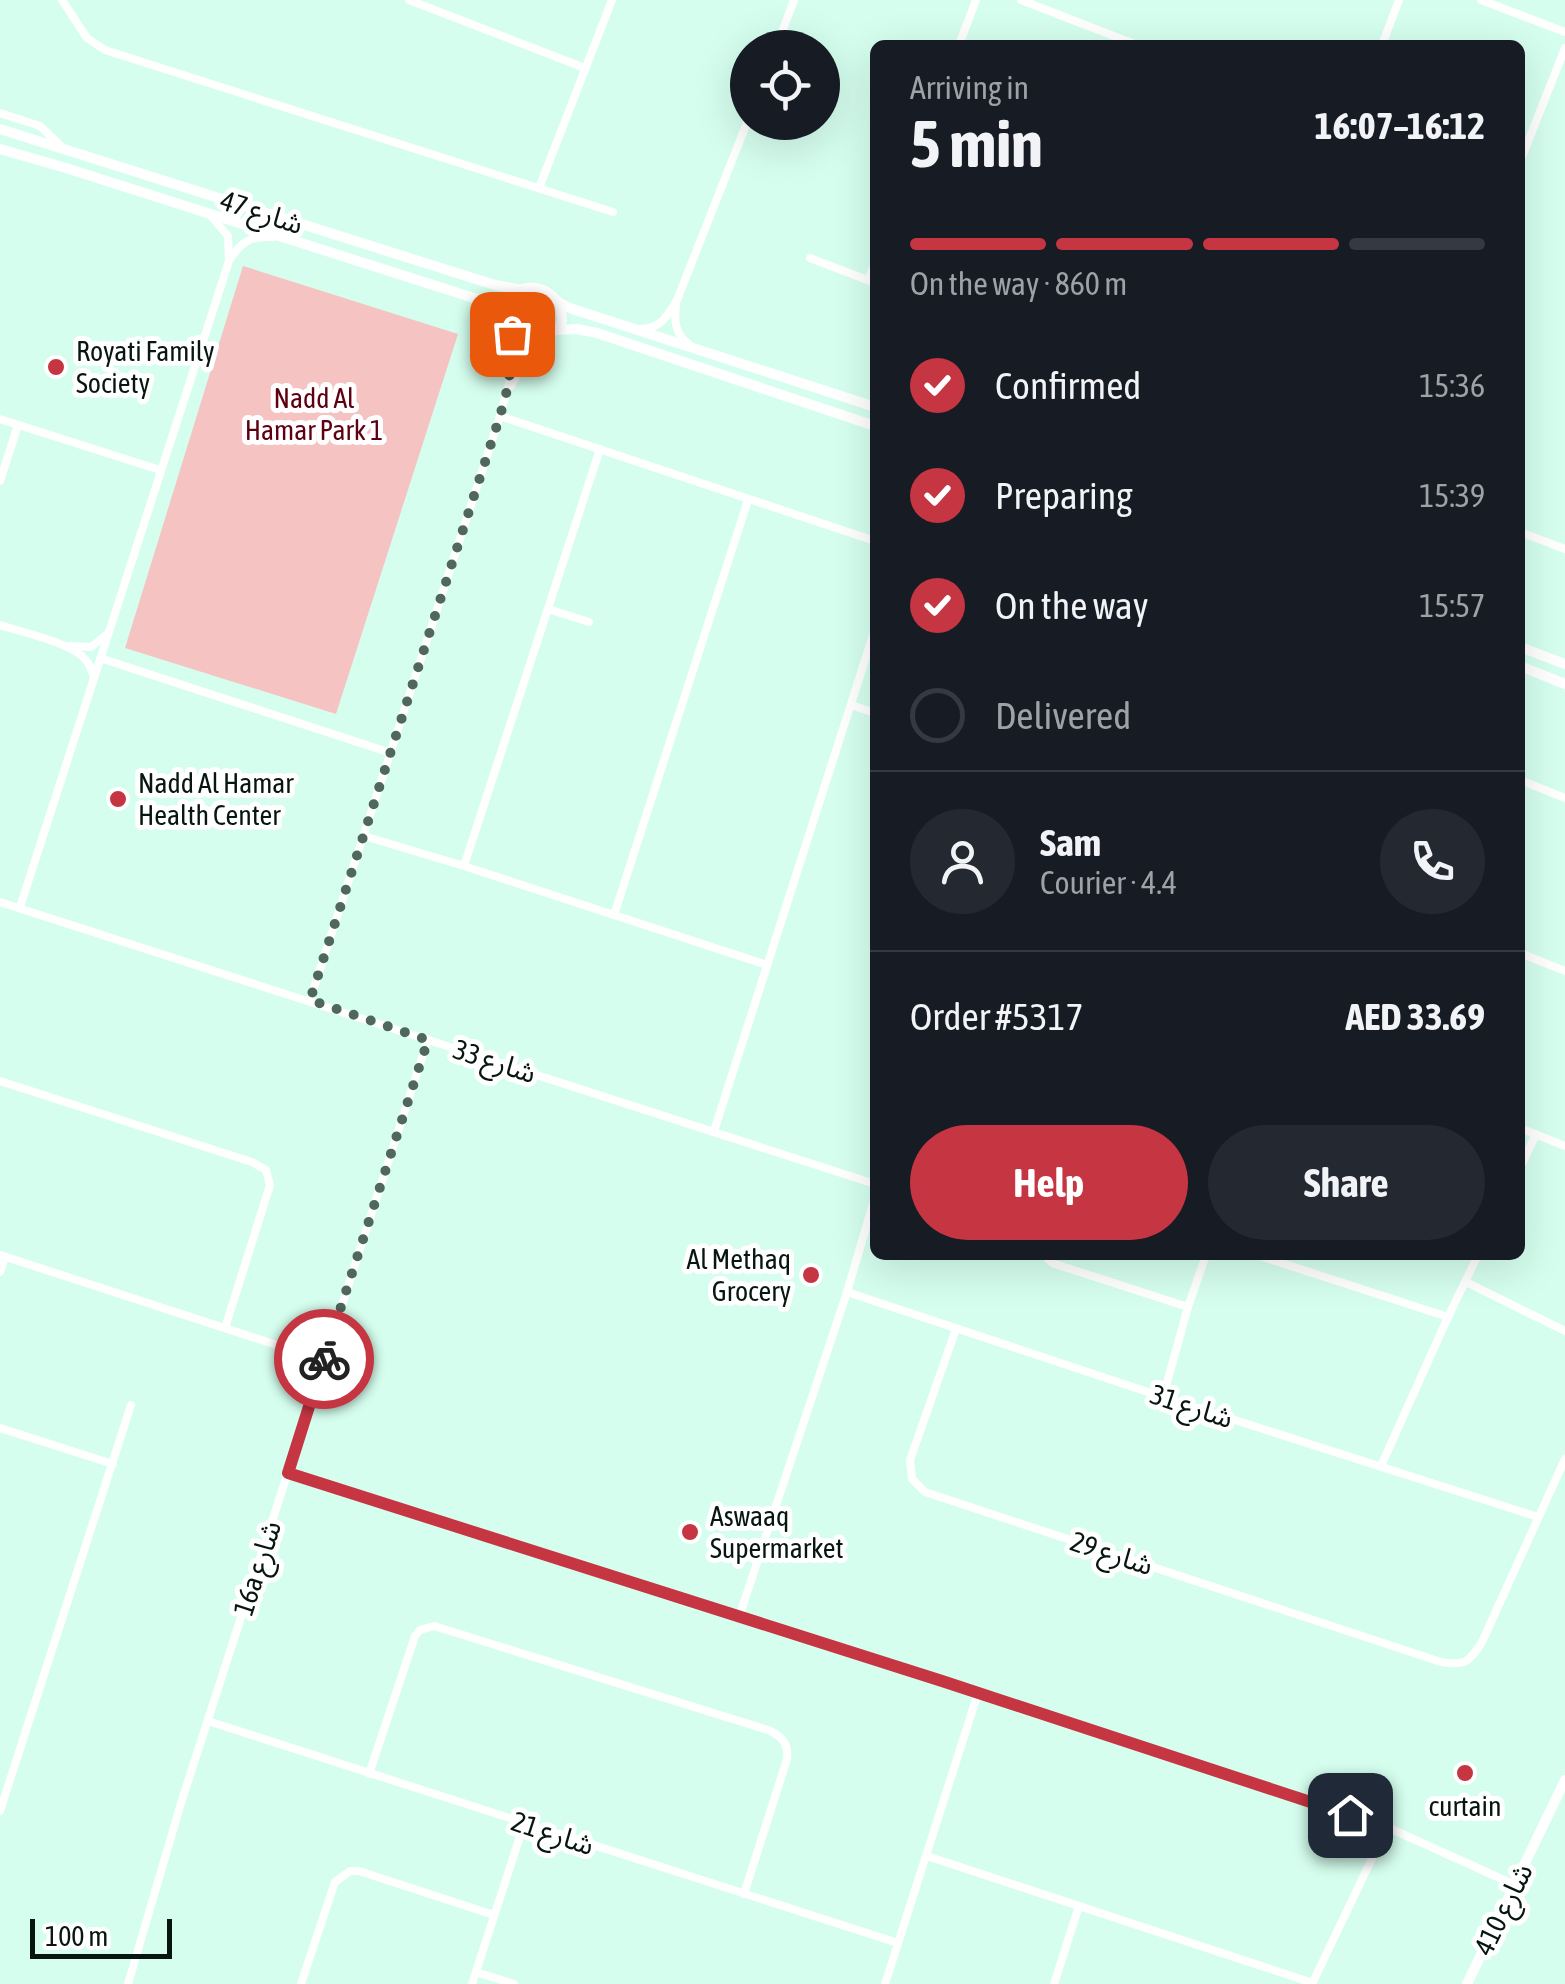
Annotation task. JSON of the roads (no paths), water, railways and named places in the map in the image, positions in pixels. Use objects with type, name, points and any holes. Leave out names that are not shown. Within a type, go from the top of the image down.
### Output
[{"type":"street","points":[[62,0],[87,38],[114,54],[614,212]]},
{"type":"street","points":[[409,0],[585,68]]},
{"type":"street","points":[[538,188],[612,0]]},
{"type":"street","points":[[783,30],[794,0]]},
{"type":"street","points":[[961,40],[976,0]]},
{"type":"street","points":[[1021,0],[1124,40]]},
{"type":"street","points":[[1384,40],[1400,0]]},
{"type":"street","points":[[1481,0],[1565,32]]},
{"type":"street","points":[[1525,149],[1565,48]]},
{"type":"street","points":[[0,113],[40,126],[63,148]]},
{"type":"street","name":"شارع 47","points":[[0,130],[495,286],[524,290]]},
{"type":"street","points":[[638,329],[660,324],[677,300],[740,140]]},
{"type":"street","name":"شارع 47","points":[[0,150],[477,299],[492,308],[509,329]]},
{"type":"street","points":[[20,907],[228,261],[228,236],[210,215]]},
{"type":"street","points":[[228,261],[246,240],[278,237]]},
{"type":"street","points":[[810,258],[870,281]]},
{"type":"street","points":[[507,395],[507,307],[524,290],[534,288],[545,290],[560,303],[582,312],[870,405]]},
{"type":"street","points":[[677,300],[677,329],[693,348]]},
{"type":"street","points":[[509,329],[525,343],[549,340],[562,320],[560,303]]},
{"type":"street","points":[[554,330],[597,332],[870,424]]},
{"type":"street","points":[[310,1000],[507,395],[534,344]]},
{"type":"street","points":[[500,416],[870,539]]},
{"type":"street","points":[[0,419],[160,470]]},
{"type":"street","points":[[0,481],[18,425]]},
{"type":"street","points":[[464,866],[600,449]]},
{"type":"street","points":[[614,915],[748,500]]},
{"type":"street","points":[[1525,534],[1565,549]]},
{"type":"street","points":[[548,609],[589,622]]},
{"type":"street","points":[[0,625],[60,644],[91,647],[109,632]]},
{"type":"street","points":[[60,644],[84,658],[94,677]]},
{"type":"street","points":[[714,1131],[870,644]]},
{"type":"street","points":[[1525,648],[1565,664]]},
{"type":"street","points":[[100,658],[391,753]]},
{"type":"street","points":[[1525,668],[1565,684]]},
{"type":"street","points":[[850,705],[870,711]]},
{"type":"street","points":[[1525,782],[1565,798]]},
{"type":"street","points":[[364,836],[767,965]]},
{"type":"street","name":"شارع 33","points":[[0,902],[870,1182]]},
{"type":"street","points":[[1525,955],[1565,971]]},
{"type":"street","name":"16a شارع","points":[[128,1984],[208,1721],[428,1040]]},
{"type":"street","points":[[0,1081],[252,1162],[266,1170],[270,1186],[225,1328]]},
{"type":"street","points":[[1525,1130],[1565,1146]]},
{"type":"street","points":[[1525,1157],[1536,1134]]},
{"type":"street","points":[[739,1617],[870,1213]]},
{"type":"street","points":[[0,1272],[2,1256],[324,1360]]},
{"type":"street","points":[[1049,1260],[1188,1307]]},
{"type":"street","points":[[1162,1397],[1204,1260]]},
{"type":"street","points":[[1272,1260],[1448,1317]]},
{"type":"street","points":[[1381,1466],[1476,1260]]},
{"type":"street","points":[[1466,1282],[1565,1332]]},
{"type":"street","name":"شارع 31","points":[[846,1292],[1538,1517]]},
{"type":"street","name":"شارع 29","points":[[956,1329],[910,1460],[912,1479],[924,1492],[1442,1662],[1458,1665],[1473,1656],[1538,1517]]},
{"type":"street","points":[[0,1812],[131,1405]]},
{"type":"street","points":[[0,1428],[113,1464]]},
{"type":"street","points":[[1538,1517],[1565,1460]]},
{"type":"street","points":[[288,1473],[1387,1827],[1515,1885]]},
{"type":"street","points":[[369,1774],[414,1636],[434,1626],[768,1730],[786,1744],[788,1759],[744,1894]]},
{"type":"street","points":[[885,1984],[978,1693]]},
{"type":"street","name":"شارع 21","points":[[208,1721],[898,1943]]},
{"type":"street","name":"شارع 410","points":[[1467,1984],[1565,1780]]},
{"type":"street","points":[[472,1984],[524,1824]]},
{"type":"street","points":[[927,1856],[1313,1983],[1387,1827]]},
{"type":"street","points":[[301,1984],[335,1882],[350,1871],[494,1915]]},
{"type":"street","points":[[1054,1984],[1079,1906]]},
{"type":"street","points":[[476,1972],[514,1984]]},
{"type":"place","name":"Royati Family Society","points":[[56,367]]},
{"type":"place","name":"Nadd Al Hamar Health Center","points":[[118,799]]},
{"type":"place","name":"Al Methaq Grocery","points":[[811,1275]]},
{"type":"place","name":"Aswaaq Supermarket","points":[[690,1532]]},
{"type":"place","name":"curtain","points":[[1465,1773]]},
{"type":"park label","name":"Nadd Al Hamar Park 1","points":[[314,414]]}]
